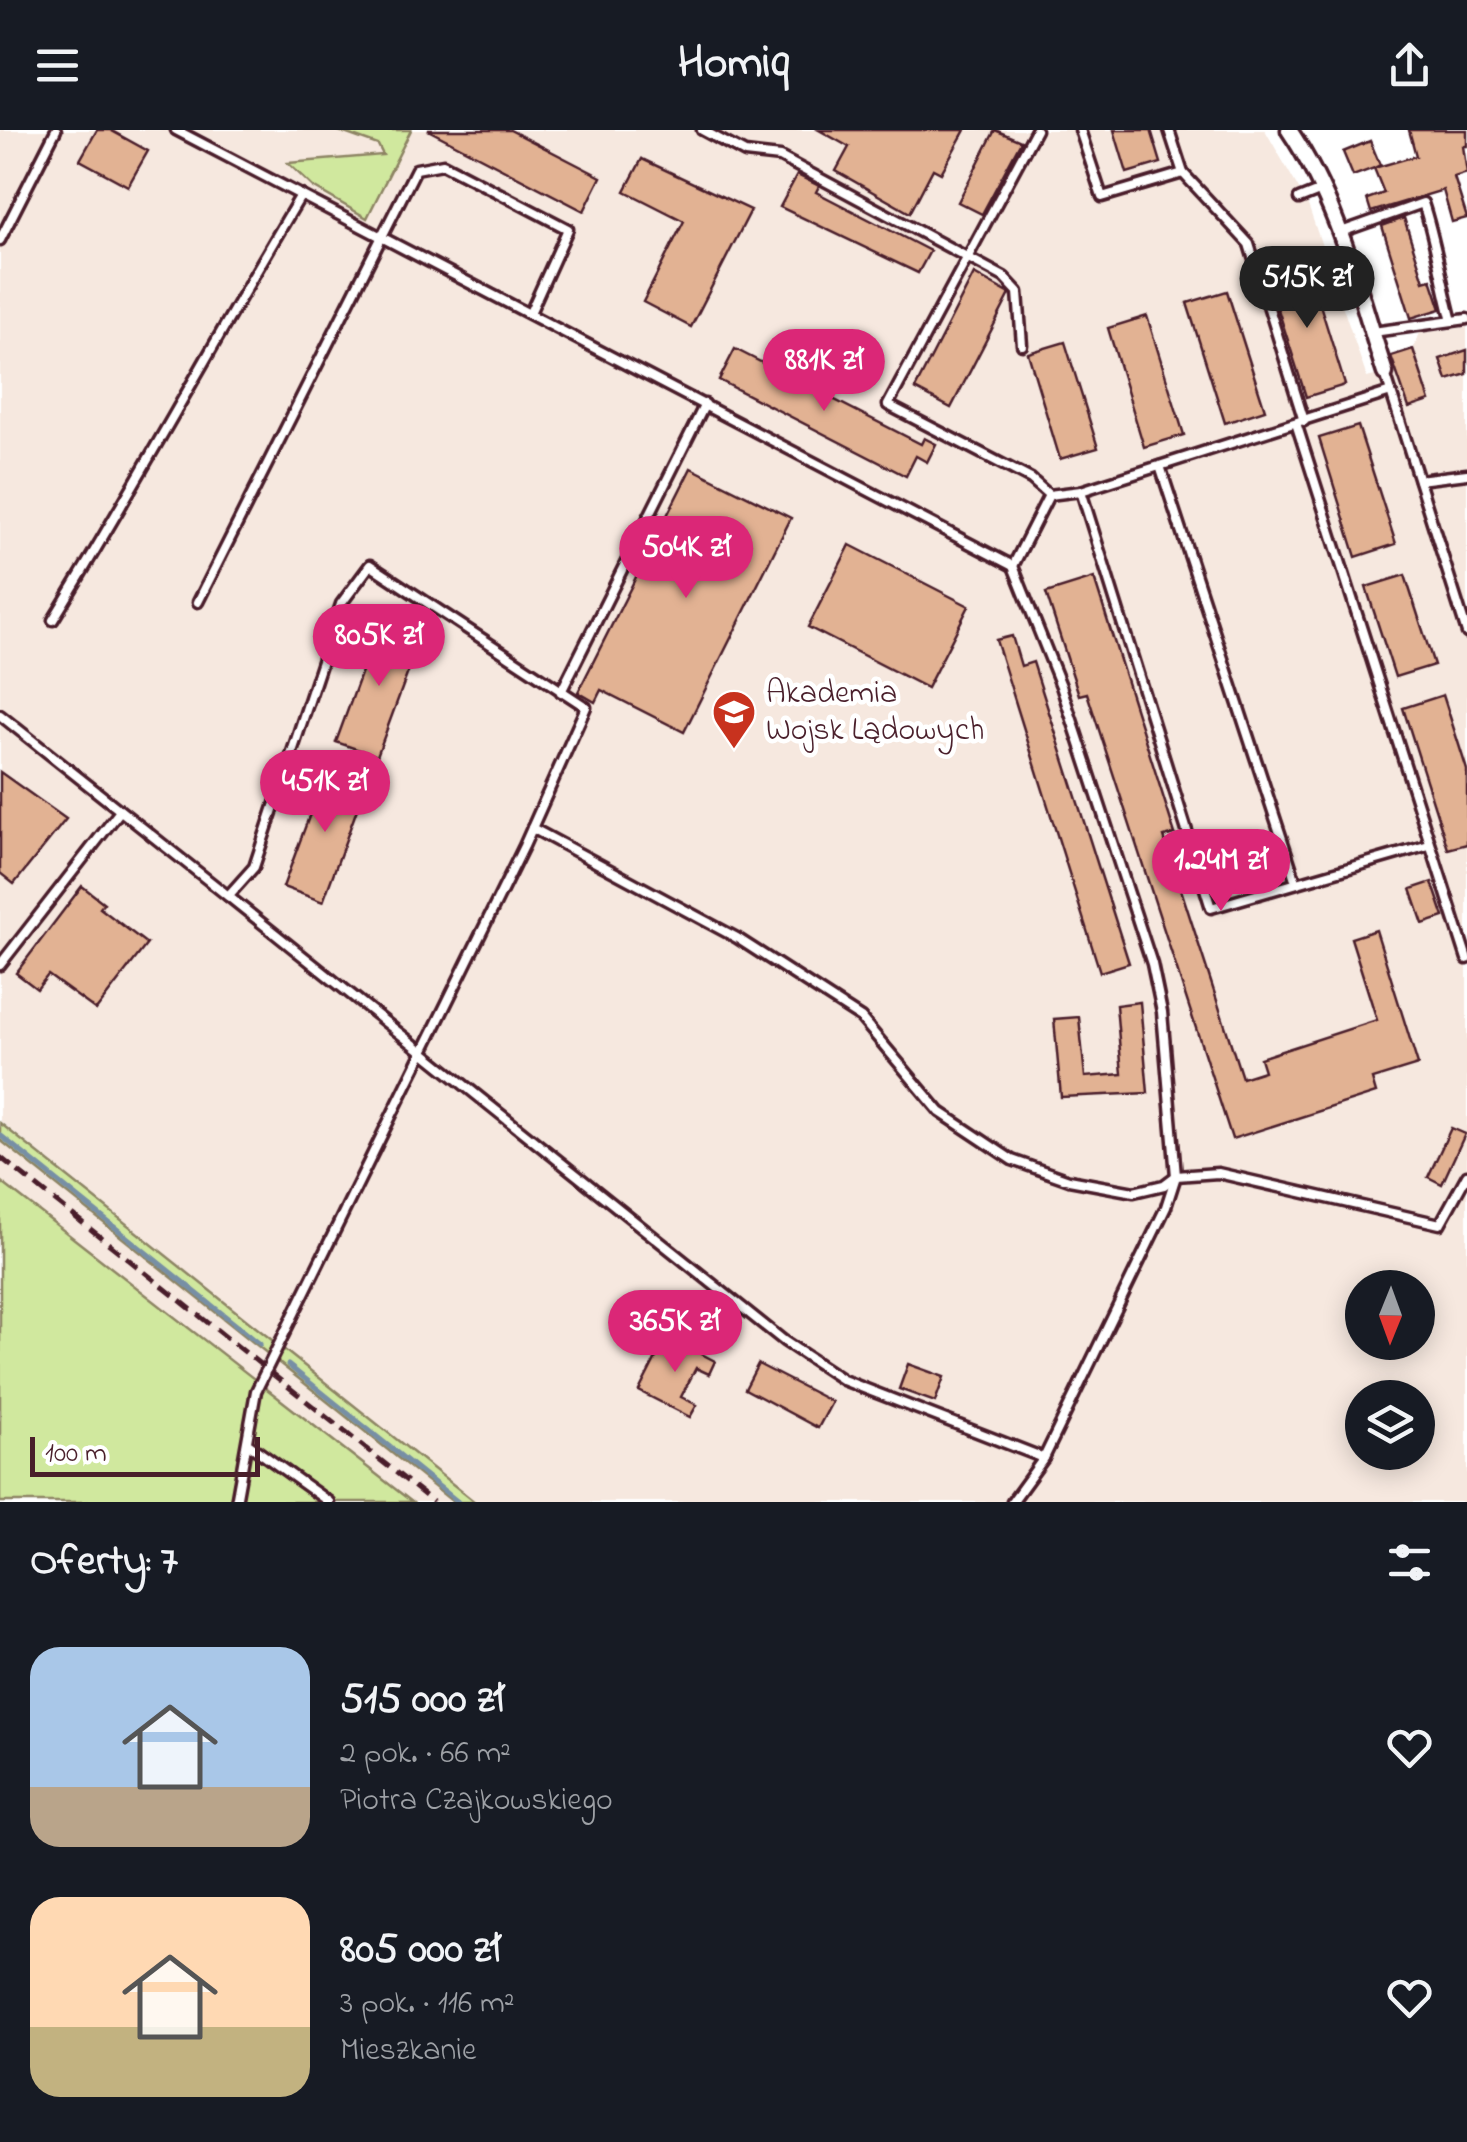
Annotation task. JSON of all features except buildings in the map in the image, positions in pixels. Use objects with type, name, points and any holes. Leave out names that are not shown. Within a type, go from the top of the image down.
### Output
[{"type":"street","points":[[1289,130],[1324,189],[1385,373]]},
{"type":"lane","points":[[0,240],[56,130]]},
{"type":"lane","points":[[176,130],[1013,566],[1060,686],[1152,964],[1162,1012],[1176,1176],[1166,1207],[1044,1458],[1012,1502]]},
{"type":"lane","points":[[702,130],[745,153],[780,157],[1016,287],[1022,345]]},
{"type":"lane","points":[[1036,130],[888,405],[1031,480],[1049,495],[1080,491],[1391,392]]},
{"type":"lane","points":[[1080,130],[1102,198],[1183,173]]},
{"type":"lane","points":[[1169,130],[1183,173],[1249,244],[1300,422],[1467,959]]},
{"type":"lane","points":[[198,602],[416,169],[443,164],[568,229],[530,314]]},
{"type":"lane","points":[[1299,199],[1324,189]]},
{"type":"lane","points":[[53,620],[143,472],[197,370],[300,194]]},
{"type":"lane","points":[[1340,232],[1423,203],[1437,244],[1439,276],[1452,321]]},
{"type":"lane","points":[[1372,332],[1467,320]]},
{"type":"lane","points":[[1385,373],[1467,634]]},
{"type":"lane","points":[[561,692],[705,404]]},
{"type":"lane","points":[[1160,466],[1296,882]]},
{"type":"lane","points":[[1418,480],[1467,474]]},
{"type":"lane","points":[[1080,491],[1212,908],[1429,844]]},
{"type":"lane","points":[[1013,566],[1049,495]]},
{"type":"lane","points":[[228,896],[254,868],[341,604],[370,565],[586,707],[532,828],[256,1391],[236,1502]]},
{"type":"lane","points":[[0,715],[753,1317],[843,1380],[1044,1458]]},
{"type":"lane","points":[[0,965],[120,811]]},
{"type":"lane","points":[[532,828],[738,938],[861,1018],[923,1096],[988,1148],[1039,1171],[1108,1190],[1144,1192],[1176,1176],[1218,1173],[1440,1224],[1467,1174]]},
{"type":"lane","points":[[248,1444],[329,1502]]},
{"type":"shaded area","name":"Akademia Wojsk Lądowych","points":[[0,130],[1265,130],[1308,205],[1367,378],[1393,371],[1389,357],[1413,349],[1420,333],[1467,327],[1467,1502],[475,1502],[0,1121]]},
{"type":"shaded area","points":[[0,1140],[453,1502],[412,1502],[0,1181]]},
{"type":"green space","points":[[336,130],[411,130],[367,218],[313,187],[288,163],[383,155],[378,145]]},
{"type":"green space","points":[[0,1123],[475,1502],[453,1502],[0,1140]]},
{"type":"green space","points":[[0,1181],[412,1502],[0,1502]]},
{"type":"waterway","points":[[0,1135],[260,1344]]},
{"type":"waterway","points":[[288,1365],[458,1502]]},
{"type":"railway","points":[[0,1157],[433,1502]]},
{"type":"place","name":"Akademia Wojsk Lądowych","points":[[734,750]]}]
